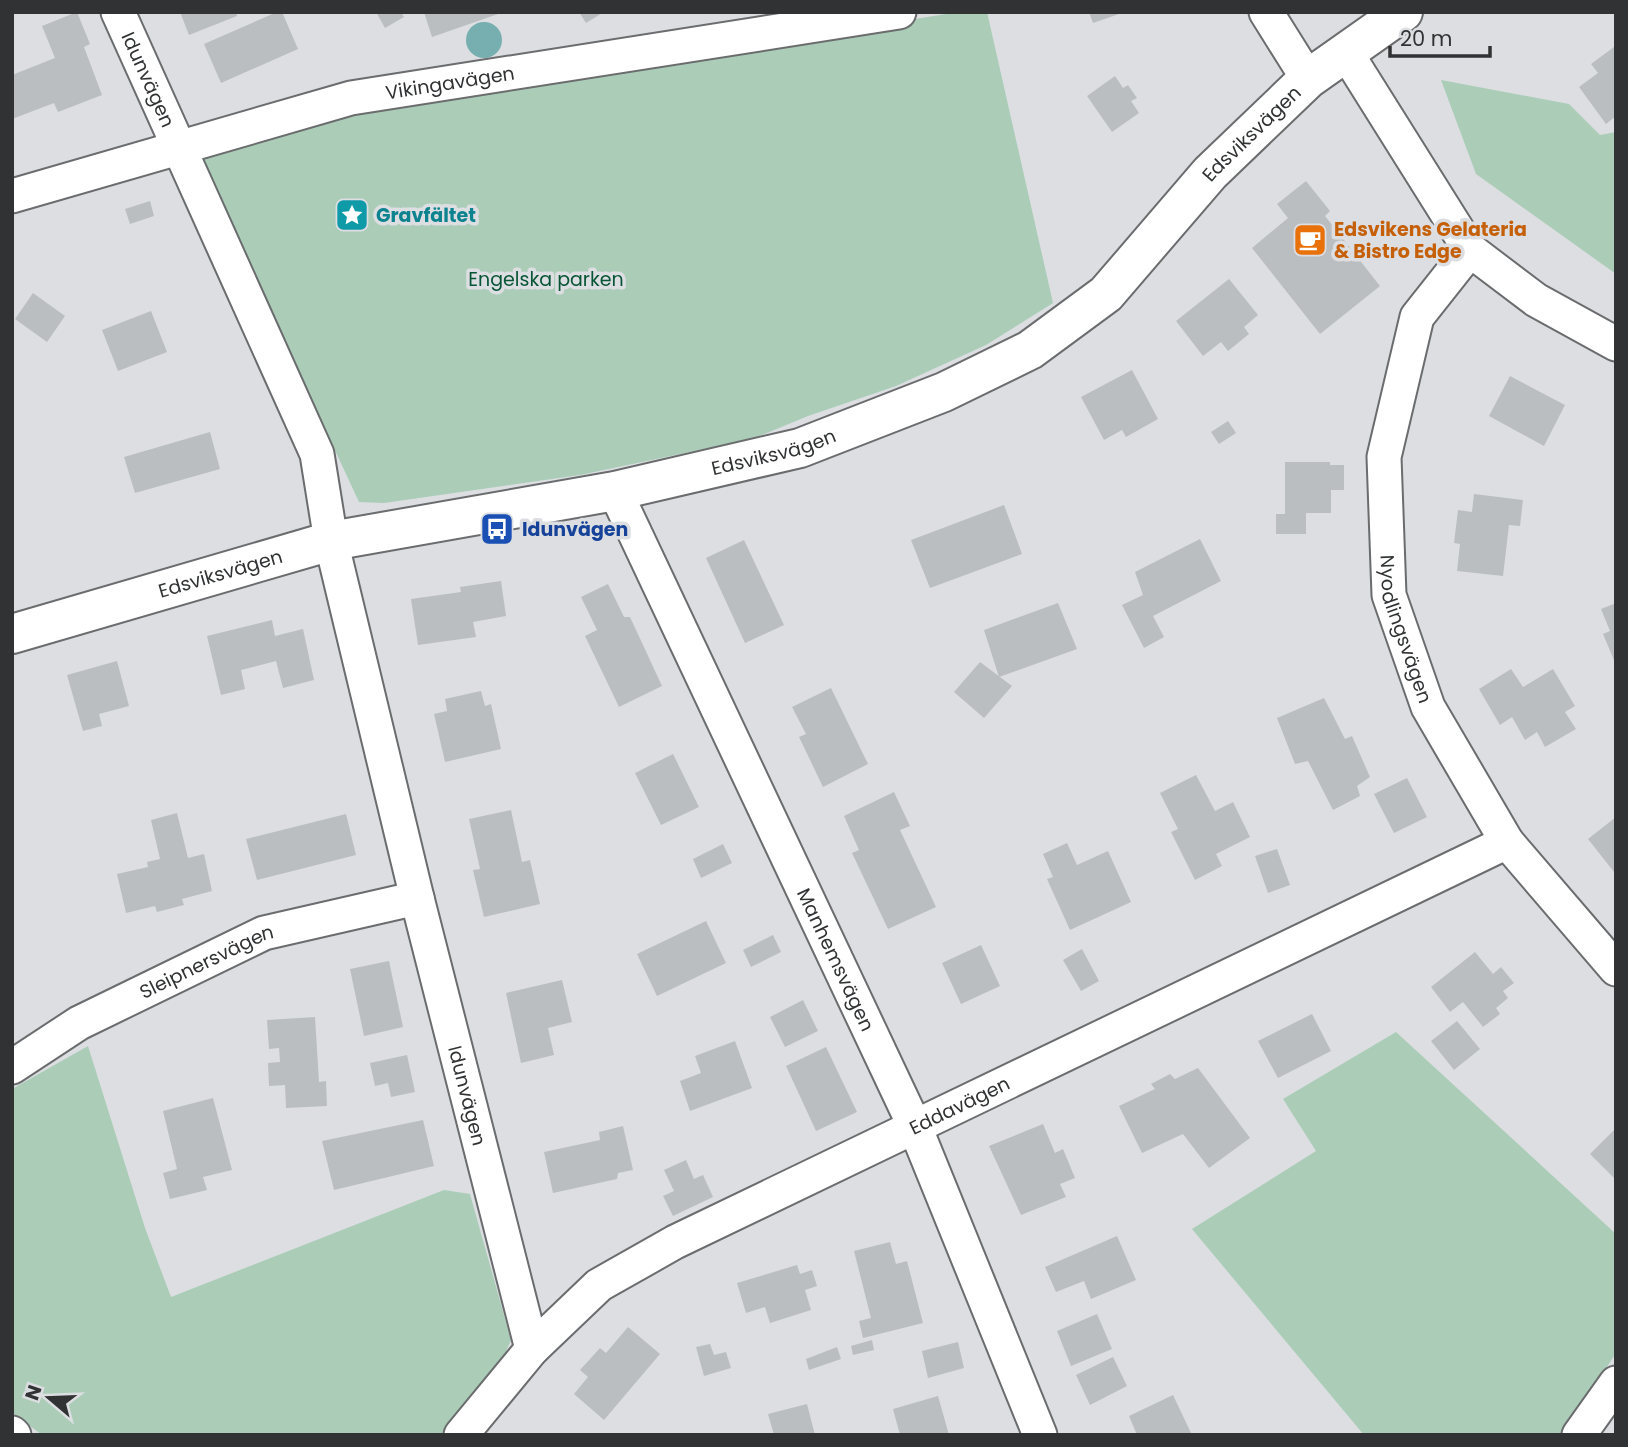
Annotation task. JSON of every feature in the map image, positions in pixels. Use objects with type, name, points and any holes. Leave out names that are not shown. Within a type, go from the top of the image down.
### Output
[{"type":"street","name":"Idunvägen","points":[[118,12],[317,454],[331,541],[417,898],[533,1349]]},
{"type":"street","name":"Vikingavägen","points":[[12,196],[177,146],[351,98],[899,12]]},
{"type":"street","points":[[1266,12],[1308,79]]},
{"type":"street","name":"Edsviksvägen","points":[[12,634],[331,541],[615,491],[800,448],[944,392],[1030,350],[1106,294],[1210,173],[1308,79],[1403,12]]},
{"type":"street","points":[[1347,54],[1470,250],[1536,300],[1616,344]]},
{"type":"street","name":"Nyodlingsvägen","points":[[1470,250],[1417,317],[1384,457],[1389,594],[1428,707],[1507,842],[1616,970]]},
{"type":"street","name":"Manhemsvägen","points":[[615,491],[915,1127],[1040,1435]]},
{"type":"street","name":"Eddavägen","points":[[461,1435],[533,1349],[599,1286],[675,1242],[1507,842]]},
{"type":"street","name":"Sleipnersvägen","points":[[12,1067],[79,1023],[264,933],[417,898]]},
{"type":"street","points":[[1579,1435],[1616,1383]]},
{"type":"green space","name":"Engelska parken","points":[[987,12],[1053,303],[986,345],[896,386],[808,416],[752,439],[580,475],[384,503],[359,502],[201,162],[208,149],[398,102],[946,14]]},
{"type":"green space","points":[[1441,80],[1569,104],[1600,135],[1616,132],[1616,274],[1476,174]]},
{"type":"green space","points":[[1396,1032],[1616,1234],[1616,1353],[1562,1435],[1364,1435],[1192,1229],[1316,1151],[1283,1099]]},
{"type":"green space","points":[[88,1046],[145,1228],[171,1297],[444,1190],[470,1194],[511,1340],[491,1387],[448,1435],[42,1435],[12,1412],[12,1089]]},
{"type":"water","points":[[484,22],[497,27],[502,40],[497,53],[484,58],[471,53],[466,40],[471,27]]},
{"type":"building","points":[[77,12],[90,44],[84,47],[102,95],[58,112],[54,103],[12,119],[12,75],[55,58],[42,26]]},
{"type":"building","points":[[180,12],[236,12],[237,16],[189,35]]},
{"type":"building","points":[[282,12],[298,49],[221,83],[204,44]]},
{"type":"building","points":[[376,12],[401,12],[404,17],[385,28]]},
{"type":"building","points":[[424,12],[501,12],[501,13],[432,37]]},
{"type":"building","points":[[579,12],[604,12],[586,23]]},
{"type":"building","points":[[1089,12],[1122,12],[1122,13],[1093,23]]},
{"type":"building","points":[[1614,47],[1616,116],[1606,124],[1579,87],[1598,73],[1591,64]]},
{"type":"building","points":[[1115,76],[1123,88],[1128,85],[1137,98],[1131,101],[1139,113],[1112,132],[1087,96]]},
{"type":"building","points":[[1306,181],[1330,211],[1325,216],[1380,286],[1320,334],[1252,248],[1288,218],[1277,204]]},
{"type":"building","points":[[150,201],[154,216],[130,224],[125,209]]},
{"type":"building","points":[[1229,279],[1258,315],[1244,327],[1249,334],[1228,351],[1221,342],[1203,356],[1176,321]]},
{"type":"building","points":[[33,293],[65,316],[47,342],[15,319]]},
{"type":"building","points":[[151,311],[167,352],[118,371],[102,330]]},
{"type":"building","points":[[1132,370],[1158,419],[1126,437],[1122,430],[1104,440],[1081,397]]},
{"type":"building","points":[[1510,376],[1565,405],[1544,446],[1489,416]]},
{"type":"building","points":[[1228,421],[1236,433],[1219,444],[1211,432]]},
{"type":"building","points":[[210,432],[220,469],[135,493],[124,457]]},
{"type":"building","points":[[1285,462],[1330,462],[1330,465],[1344,465],[1344,490],[1331,490],[1331,513],[1306,513],[1306,534],[1276,534],[1276,514],[1285,514]]},
{"type":"building","points":[[1474,494],[1523,500],[1520,526],[1509,525],[1503,576],[1457,571],[1460,544],[1454,543],[1458,510],[1472,512]]},
{"type":"building","points":[[1004,505],[1022,554],[930,588],[911,540]]},
{"type":"building","points":[[1200,539],[1221,581],[1153,616],[1164,637],[1144,648],[1122,605],[1143,595],[1135,572]]},
{"type":"building","points":[[744,540],[784,625],[745,643],[706,558]]},
{"type":"building","points":[[501,581],[506,616],[473,622],[476,637],[418,645],[411,599],[461,592],[460,587]]},
{"type":"building","points":[[608,584],[624,617],[630,617],[662,686],[619,707],[585,636],[597,630],[581,597]]},
{"type":"building","points":[[1058,603],[1077,649],[999,677],[984,630]]},
{"type":"building","points":[[1616,603],[1616,665],[1603,634],[1610,631],[1601,609]]},
{"type":"building","points":[[272,620],[275,636],[303,629],[314,680],[283,688],[276,661],[241,670],[245,689],[221,695],[207,636]]},
{"type":"building","points":[[117,661],[129,706],[99,714],[102,726],[83,731],[67,675]]},
{"type":"building","points":[[980,662],[1012,686],[984,718],[954,692]]},
{"type":"building","points":[[1511,669],[1523,687],[1553,669],[1575,706],[1565,712],[1576,729],[1545,747],[1537,732],[1525,740],[1512,717],[1500,725],[1479,689]]},
{"type":"building","points":[[831,688],[868,764],[823,787],[799,737],[806,734],[792,707]]},
{"type":"building","points":[[481,691],[485,706],[491,704],[501,749],[445,762],[434,714],[447,711],[445,699]]},
{"type":"building","points":[[1324,698],[1345,739],[1352,736],[1370,777],[1357,786],[1360,796],[1333,810],[1308,761],[1295,764],[1277,718]]},
{"type":"building","points":[[673,754],[699,807],[661,825],[635,773]]},
{"type":"building","points":[[1196,775],[1215,811],[1233,802],[1250,837],[1216,854],[1222,866],[1195,880],[1171,832],[1178,829],[1160,793]]},
{"type":"building","points":[[1407,778],[1427,817],[1394,833],[1374,794]]},
{"type":"building","points":[[894,792],[910,826],[900,830],[936,907],[888,929],[852,853],[859,850],[844,816]]},
{"type":"building","points":[[511,810],[522,862],[530,860],[540,904],[484,917],[473,870],[480,869],[469,819]]},
{"type":"building","points":[[177,813],[188,858],[204,854],[212,891],[182,899],[184,905],[157,912],[155,906],[126,913],[117,874],[148,867],[147,862],[160,859],[151,820]]},
{"type":"building","points":[[346,814],[356,855],[257,880],[246,839]]},
{"type":"building","points":[[1616,817],[1616,871],[1614,872],[1588,839]]},
{"type":"building","points":[[1067,843],[1077,865],[1108,851],[1131,902],[1070,930],[1047,879],[1053,877],[1043,854]]},
{"type":"building","points":[[723,844],[732,863],[701,878],[693,859]]},
{"type":"building","points":[[1277,849],[1290,885],[1268,893],[1255,856]]},
{"type":"building","points":[[706,921],[726,963],[657,996],[637,954]]},
{"type":"building","points":[[773,935],[781,952],[751,967],[743,950]]},
{"type":"building","points":[[981,945],[1000,986],[961,1004],[942,963]]},
{"type":"building","points":[[1082,949],[1099,981],[1081,991],[1063,960]]},
{"type":"building","points":[[1475,952],[1493,974],[1501,967],[1514,983],[1503,991],[1508,998],[1496,1008],[1500,1014],[1483,1027],[1463,1002],[1450,1012],[1431,987]]},
{"type":"building","points":[[389,961],[403,1027],[364,1036],[350,969]]},
{"type":"building","points":[[562,980],[572,1022],[548,1028],[554,1055],[521,1063],[506,993]]},
{"type":"building","points":[[803,1000],[818,1031],[785,1047],[770,1017]]},
{"type":"building","points":[[1312,1014],[1331,1051],[1278,1078],[1258,1041]]},
{"type":"building","points":[[315,1017],[319,1082],[326,1081],[327,1106],[286,1108],[285,1085],[269,1086],[268,1063],[280,1062],[279,1048],[269,1049],[267,1020]]},
{"type":"building","points":[[1457,1021],[1480,1049],[1454,1070],[1431,1041]]},
{"type":"building","points":[[735,1041],[752,1088],[690,1111],[680,1081],[701,1073],[695,1056]]},
{"type":"building","points":[[826,1047],[857,1112],[816,1131],[786,1066]]},
{"type":"building","points":[[407,1055],[415,1092],[391,1097],[388,1083],[375,1086],[370,1063]]},
{"type":"building","points":[[1198,1068],[1250,1138],[1209,1168],[1183,1134],[1142,1153],[1119,1106],[1155,1089],[1151,1084],[1170,1074],[1175,1079]]},
{"type":"building","points":[[213,1098],[232,1170],[203,1177],[207,1190],[170,1199],[163,1173],[177,1169],[163,1111]]},
{"type":"building","points":[[423,1120],[434,1166],[334,1190],[322,1141]]},
{"type":"building","points":[[1043,1124],[1055,1153],[1063,1149],[1075,1178],[1060,1184],[1066,1197],[1021,1215],[989,1146]]},
{"type":"building","points":[[623,1126],[633,1170],[618,1173],[617,1179],[553,1193],[544,1152],[600,1140],[599,1132]]},
{"type":"building","points":[[1616,1128],[1616,1180],[1590,1154]]},
{"type":"building","points":[[686,1160],[694,1179],[703,1175],[713,1197],[673,1216],[663,1196],[674,1191],[664,1170]]},
{"type":"building","points":[[1117,1236],[1136,1280],[1091,1299],[1084,1281],[1056,1292],[1045,1267]]},
{"type":"building","points":[[890,1242],[896,1264],[907,1261],[923,1323],[863,1338],[859,1321],[871,1318],[854,1251]]},
{"type":"building","points":[[797,1265],[800,1274],[812,1270],[817,1286],[805,1290],[811,1310],[770,1323],[765,1307],[746,1313],[737,1283]]},
{"type":"building","points":[[1097,1314],[1112,1349],[1071,1366],[1057,1331]]},
{"type":"building","points":[[628,1327],[660,1354],[604,1420],[574,1394],[588,1377],[580,1370],[600,1348],[606,1353]]},
{"type":"building","points":[[872,1340],[874,1350],[853,1355],[851,1346]]},
{"type":"building","points":[[958,1342],[964,1368],[928,1378],[922,1351]]},
{"type":"building","points":[[710,1344],[714,1355],[726,1352],[731,1368],[704,1376],[696,1347]]},
{"type":"building","points":[[837,1347],[841,1359],[809,1370],[806,1359]]},
{"type":"building","points":[[1113,1357],[1127,1386],[1090,1405],[1076,1375]]},
{"type":"building","points":[[1173,1395],[1192,1435],[1137,1435],[1129,1416]]},
{"type":"building","points":[[938,1396],[949,1435],[900,1435],[893,1409]]},
{"type":"building","points":[[807,1404],[815,1435],[774,1435],[768,1414]]},
{"type":"place","name":"Gravfältet","points":[[352,215]]},
{"type":"place","name":"Edsvikens Gelateria & Bistro Edge","points":[[1310,240]]},
{"type":"place","name":"Idunvägen","points":[[497,529]]}]
